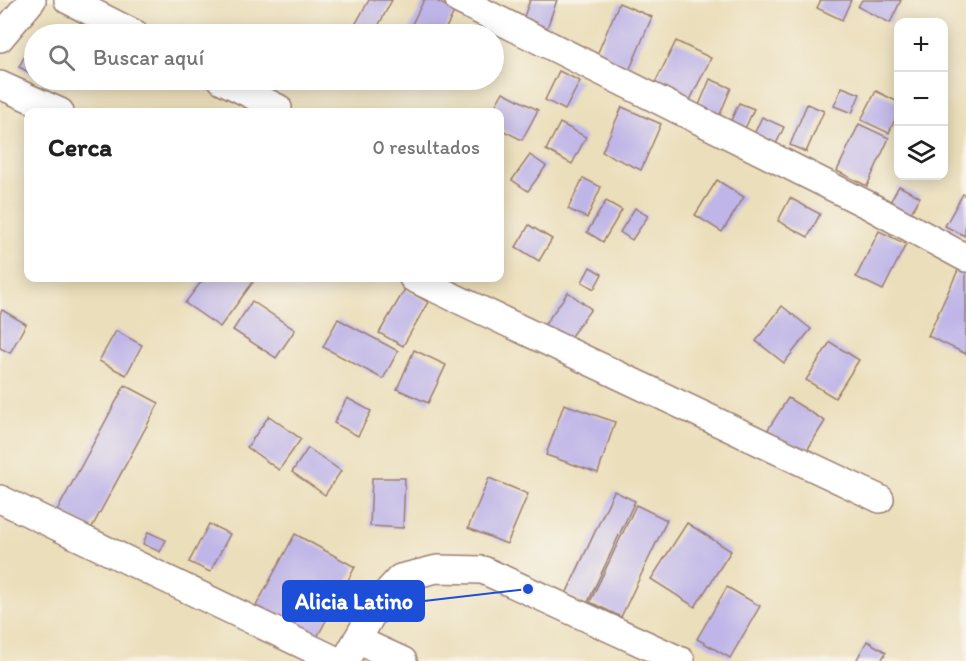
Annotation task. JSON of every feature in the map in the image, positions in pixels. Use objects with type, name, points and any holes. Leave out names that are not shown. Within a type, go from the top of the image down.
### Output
[{"type":"street","points":[[0,38],[32,0]]},
{"type":"street","points":[[68,0],[115,24]]},
{"type":"street","points":[[459,0],[867,204],[966,258]]},
{"type":"street","points":[[0,85],[51,108]]},
{"type":"street","points":[[242,90],[278,108]]},
{"type":"street","points":[[420,282],[880,500]]},
{"type":"street","points":[[0,499],[337,661]]},
{"type":"street","points":[[403,661],[351,650],[380,600],[400,578],[437,569],[483,570],[681,661]]},
{"type":"building","points":[[369,0],[392,0],[379,24],[356,24]]},
{"type":"building","points":[[424,0],[434,0],[455,10],[448,24],[412,24]]},
{"type":"building","points":[[530,0],[557,0],[547,28],[523,19]]},
{"type":"building","points":[[821,0],[851,0],[842,20],[817,8]]},
{"type":"building","points":[[862,0],[901,0],[890,23],[858,7]]},
{"type":"building","points":[[619,3],[652,17],[629,71],[596,57]]},
{"type":"building","points":[[676,41],[711,58],[688,104],[653,87]]},
{"type":"building","points":[[24,57],[24,70],[19,67]]},
{"type":"building","points":[[559,71],[580,81],[565,110],[545,100]]},
{"type":"building","points":[[710,79],[731,88],[718,119],[697,110]]},
{"type":"building","points":[[842,87],[860,94],[852,113],[834,106]]},
{"type":"building","points":[[876,91],[894,100],[894,121],[889,133],[861,120]]},
{"type":"building","points":[[503,92],[538,110],[522,140],[504,131],[504,108],[494,108]]},
{"type":"building","points":[[739,103],[754,109],[742,135],[727,129]]},
{"type":"building","points":[[807,104],[824,111],[806,152],[790,145]]},
{"type":"building","points":[[622,107],[661,124],[641,170],[602,152]]},
{"type":"building","points":[[762,117],[784,127],[776,144],[754,134]]},
{"type":"building","points":[[560,123],[586,137],[572,164],[546,150]]},
{"type":"building","points":[[859,124],[889,138],[867,186],[837,171]]},
{"type":"building","points":[[530,155],[546,166],[528,191],[512,180]]},
{"type":"building","points":[[583,178],[601,187],[587,218],[568,209]]},
{"type":"building","points":[[717,180],[744,197],[722,232],[695,215]]},
{"type":"building","points":[[899,186],[920,197],[908,218],[888,206]]},
{"type":"building","points":[[963,194],[966,195],[965,236],[945,226]]},
{"type":"building","points":[[790,198],[820,214],[808,237],[778,221]]},
{"type":"building","points":[[606,201],[622,210],[603,242],[587,232]]},
{"type":"building","points":[[635,208],[648,216],[632,240],[620,232]]},
{"type":"building","points":[[529,225],[552,239],[539,261],[516,247]]},
{"type":"building","points":[[879,231],[906,244],[883,290],[856,277]]},
{"type":"building","points":[[590,267],[602,274],[594,289],[582,282]]},
{"type":"building","points":[[959,268],[966,271],[966,354],[928,336]]},
{"type":"building","points":[[201,282],[253,282],[220,327],[185,303]]},
{"type":"building","points":[[405,289],[428,302],[403,346],[379,333]]},
{"type":"building","points":[[568,292],[591,309],[566,343],[543,327]]},
{"type":"building","points":[[252,301],[295,330],[276,358],[233,330]]},
{"type":"building","points":[[782,306],[811,329],[784,363],[756,341]]},
{"type":"building","points":[[2,310],[26,324],[10,353],[0,348]]},
{"type":"building","points":[[338,319],[398,351],[383,379],[323,347]]},
{"type":"building","points":[[116,331],[142,345],[126,375],[99,361]]},
{"type":"building","points":[[830,342],[859,360],[835,398],[806,380]]},
{"type":"building","points":[[414,350],[446,365],[428,403],[397,389]]},
{"type":"building","points":[[125,385],[159,403],[91,529],[57,511]]},
{"type":"building","points":[[347,398],[371,411],[358,436],[334,423]]},
{"type":"building","points":[[788,398],[825,421],[803,457],[765,434]]},
{"type":"building","points":[[564,404],[615,422],[598,473],[546,455]]},
{"type":"building","points":[[269,416],[301,439],[279,470],[247,447]]},
{"type":"building","points":[[308,448],[341,471],[325,495],[292,472]]},
{"type":"building","points":[[372,478],[405,478],[403,528],[370,526]]},
{"type":"building","points":[[489,478],[528,494],[507,544],[468,528]]},
{"type":"building","points":[[614,491],[635,501],[587,604],[566,594]]},
{"type":"building","points":[[636,505],[667,520],[621,617],[590,602]]},
{"type":"building","points":[[687,523],[731,551],[695,607],[651,579]]},
{"type":"building","points":[[209,524],[230,534],[210,572],[189,562]]},
{"type":"building","points":[[148,532],[166,540],[160,552],[143,544]]},
{"type":"building","points":[[295,534],[355,567],[316,639],[256,606]]},
{"type":"building","points":[[727,587],[760,606],[730,658],[697,639]]},
{"type":"building","points":[[867,641],[886,652],[881,661],[856,661]]},
{"type":"place","name":"Alicia Latino","points":[[528,589]]}]
